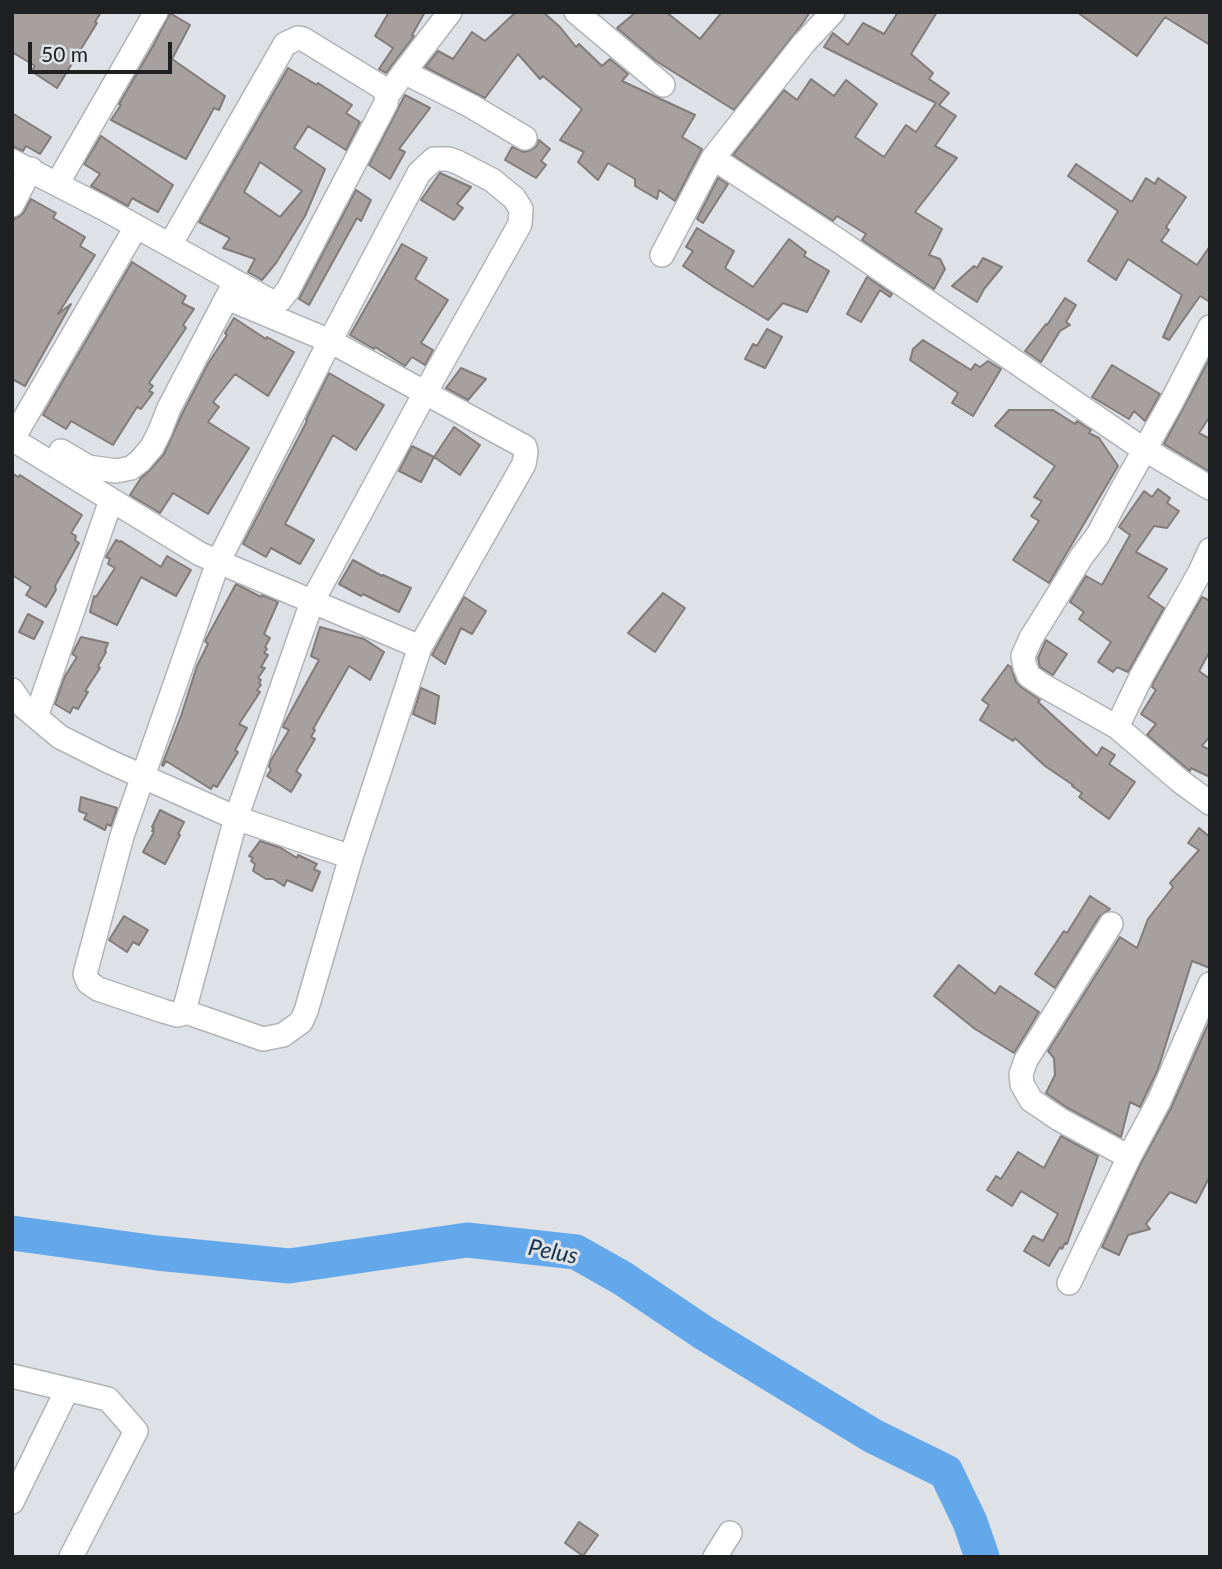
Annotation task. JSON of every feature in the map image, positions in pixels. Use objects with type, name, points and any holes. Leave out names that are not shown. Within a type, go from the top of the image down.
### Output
[{"type":"street","points":[[57,184],[156,12]]},
{"type":"street","points":[[231,289],[275,303],[288,290],[386,103],[387,96],[450,12]]},
{"type":"street","points":[[576,12],[663,85]]},
{"type":"street","points":[[663,255],[713,158],[804,43],[834,12]]},
{"type":"street","points":[[170,245],[285,44],[298,38],[303,40],[383,88],[387,96]]},
{"type":"street","points":[[404,72],[471,106],[525,138]]},
{"type":"street","points":[[713,158],[1144,449],[1210,488]]},
{"type":"street","points":[[434,159],[448,159],[492,180],[514,198],[521,209],[520,224],[425,393],[312,601],[236,818],[183,1011],[177,1015],[98,989],[88,982],[85,974],[122,835],[218,562],[419,173],[434,159]]},
{"type":"street","points":[[12,205],[22,165],[170,245],[231,289],[525,447],[524,464],[419,647],[351,857],[306,1011],[300,1022],[283,1035],[263,1040],[183,1011]]},
{"type":"street","points":[[14,435],[136,227]]},
{"type":"street","points":[[14,435],[88,467],[116,471],[131,468],[141,461],[152,447],[169,408],[231,289]]},
{"type":"street","points":[[1210,327],[1098,536],[1082,556],[1031,638],[1023,656],[1029,676],[1117,727],[1210,803]]},
{"type":"street","points":[[14,435],[111,500],[200,554],[419,647]]},
{"type":"street","points":[[36,717],[111,500]]},
{"type":"street","points":[[1117,727],[1210,550]]},
{"type":"street","points":[[12,691],[23,706],[60,737],[236,818],[351,857]]},
{"type":"street","points":[[1111,924],[1026,1060],[1021,1074],[1022,1084],[1031,1100],[1059,1119],[1129,1157]]},
{"type":"street","points":[[1069,1283],[1159,1101],[1210,984]]},
{"type":"street","points":[[12,1376],[108,1399],[136,1431],[71,1557]]},
{"type":"street","points":[[12,1502],[67,1390]]},
{"type":"street","points":[[715,1557],[730,1533]]},
{"type":"building","points":[[12,12],[101,12],[57,88],[31,71],[35,66],[12,52]]},
{"type":"building","points":[[389,12],[425,12],[412,35],[414,36],[386,73],[379,69],[393,48],[375,36]]},
{"type":"building","points":[[516,12],[543,12],[576,47],[579,44],[602,66],[610,59],[628,74],[622,81],[695,115],[682,137],[702,149],[675,201],[659,190],[657,199],[635,186],[635,179],[608,163],[598,180],[578,162],[584,152],[560,140],[582,109],[543,76],[540,79],[518,54],[485,98],[425,67],[438,51],[453,59],[472,32],[485,41]]},
{"type":"building","points":[[636,12],[666,12],[700,39],[722,12],[810,12],[734,110],[656,61],[617,28]]},
{"type":"building","points":[[898,12],[937,12],[911,54],[933,73],[929,79],[949,93],[939,105],[956,116],[935,146],[957,158],[915,212],[942,229],[929,255],[940,259],[945,269],[934,289],[862,240],[866,234],[837,216],[833,221],[733,155],[784,90],[797,100],[811,79],[834,96],[846,80],[877,104],[855,137],[884,157],[906,125],[916,132],[936,103],[824,47],[833,33],[848,45],[863,23],[884,34]]},
{"type":"building","points":[[1077,12],[1210,12],[1210,45],[1165,17],[1137,56]]},
{"type":"building","points":[[170,13],[190,25],[172,59],[225,96],[219,110],[214,108],[186,159],[111,120]]},
{"type":"building","points":[[288,68],[352,105],[346,113],[360,122],[346,150],[308,126],[294,148],[325,169],[305,216],[276,263],[262,280],[248,272],[255,259],[223,248],[230,238],[199,222]],"holes":[[[260,162],[302,191],[280,217],[244,192]]]},
{"type":"building","points":[[405,95],[430,108],[399,149],[405,152],[390,179],[369,165]]},
{"type":"building","points":[[12,113],[51,137],[40,154],[26,146],[23,151],[12,146]]},
{"type":"building","points":[[101,136],[173,185],[158,212],[132,198],[128,206],[91,186],[100,174],[84,164]]},
{"type":"building","points":[[539,140],[550,149],[541,161],[546,165],[536,178],[505,160],[512,147],[524,152],[537,146]]},
{"type":"building","points":[[1076,164],[1132,202],[1146,178],[1155,184],[1158,178],[1186,197],[1166,227],[1169,230],[1161,241],[1197,265],[1210,246],[1210,302],[1200,296],[1169,340],[1163,337],[1182,295],[1128,259],[1116,280],[1088,261],[1118,211],[1068,176]]},
{"type":"building","points":[[440,173],[471,187],[457,204],[463,208],[454,220],[421,200]]},
{"type":"building","points":[[718,178],[728,184],[703,223],[697,219]]},
{"type":"building","points":[[356,190],[371,200],[361,221],[357,218],[309,305],[299,299]]},
{"type":"building","points":[[31,199],[56,213],[53,218],[85,237],[80,246],[95,255],[58,314],[71,304],[25,386],[12,379],[12,223],[24,212]]},
{"type":"building","points":[[697,228],[734,251],[725,268],[753,287],[789,239],[806,252],[804,256],[829,271],[807,312],[783,303],[768,320],[683,266],[693,251],[686,247]]},
{"type":"building","points":[[402,244],[427,258],[415,279],[448,300],[421,343],[433,350],[425,365],[412,357],[405,366],[350,335]]},
{"type":"building","points":[[983,258],[1002,267],[977,302],[952,286],[974,266],[977,268]]},
{"type":"building","points":[[132,262],[186,296],[182,303],[194,309],[183,325],[186,328],[149,383],[153,386],[149,391],[153,393],[141,409],[137,407],[113,445],[71,421],[66,429],[43,415]]},
{"type":"building","points":[[867,277],[892,294],[890,297],[880,290],[861,322],[847,314]]},
{"type":"building","points":[[1065,298],[1076,305],[1066,322],[1070,325],[1060,331],[1041,362],[1025,351]]},
{"type":"building","points":[[234,318],[266,339],[267,337],[294,352],[268,396],[235,374],[213,402],[219,407],[208,422],[249,448],[208,514],[173,493],[160,513],[130,495],[141,478],[164,454],[182,414]]},
{"type":"building","points":[[767,329],[782,337],[765,368],[745,359],[753,344],[757,346]]},
{"type":"building","points":[[923,340],[971,370],[975,364],[980,367],[988,361],[1001,369],[973,416],[952,403],[958,393],[910,360],[913,349]]},
{"type":"building","points":[[1210,358],[1210,416],[1199,433],[1210,439],[1210,472],[1164,444]]},
{"type":"building","points":[[1112,365],[1160,394],[1145,421],[1134,411],[1129,419],[1092,397]]},
{"type":"building","points":[[461,368],[486,379],[468,400],[446,388]]},
{"type":"building","points":[[329,373],[384,405],[356,450],[333,435],[285,524],[314,540],[300,564],[271,548],[266,557],[243,544]]},
{"type":"building","points":[[1009,410],[1053,410],[1075,424],[1077,421],[1091,430],[1089,433],[1099,438],[1118,466],[1049,583],[1013,560],[1039,521],[1031,516],[1042,501],[1034,497],[1055,466],[995,426]]},
{"type":"building","points":[[454,427],[480,445],[460,475],[434,457]]},
{"type":"building","points":[[412,446],[434,457],[421,482],[399,471]]},
{"type":"building","points":[[12,473],[18,477],[20,475],[82,515],[71,533],[79,543],[46,607],[26,595],[31,587],[12,575]]},
{"type":"building","points":[[1158,489],[1170,498],[1167,503],[1179,511],[1167,528],[1154,526],[1136,552],[1167,569],[1148,597],[1164,608],[1128,672],[1117,667],[1113,672],[1098,662],[1111,642],[1079,619],[1084,612],[1070,602],[1086,576],[1102,585],[1130,535],[1119,527],[1144,491],[1152,497]]},
{"type":"building","points":[[116,540],[161,567],[167,556],[191,570],[176,596],[141,577],[117,625],[90,612],[94,596],[96,597],[115,568],[108,564],[110,559],[106,557]]},
{"type":"building","points":[[353,560],[411,588],[399,612],[339,584]]},
{"type":"building","points":[[236,584],[261,597],[262,595],[278,602],[264,634],[270,638],[264,653],[268,655],[261,667],[265,668],[258,678],[261,685],[257,690],[260,692],[239,724],[247,728],[235,750],[238,752],[217,787],[213,785],[211,789],[166,761],[162,765],[197,666],[208,644],[205,641]]},
{"type":"building","points":[[663,593],[685,608],[655,652],[628,633]]},
{"type":"building","points":[[464,597],[486,611],[472,634],[461,628],[445,664],[432,655]]},
{"type":"building","points":[[1202,597],[1210,601],[1210,651],[1199,671],[1210,679],[1210,736],[1202,746],[1210,750],[1210,777],[1191,768],[1190,771],[1147,735],[1156,724],[1141,714],[1156,690],[1152,687],[1153,683]]},
{"type":"building","points":[[28,614],[43,622],[34,639],[19,632]]},
{"type":"building","points":[[320,627],[364,639],[384,652],[370,680],[349,666],[313,729],[315,730],[311,737],[315,739],[296,771],[301,775],[291,792],[267,776],[271,770],[271,760],[289,730],[283,727],[284,724],[319,660],[311,656]]},
{"type":"building","points":[[81,637],[108,643],[98,666],[100,668],[85,691],[88,692],[78,709],[73,707],[70,713],[55,704],[65,676],[77,657],[72,654]]},
{"type":"building","points":[[1046,640],[1067,654],[1053,675],[1040,667],[1038,658]]},
{"type":"building","points":[[1008,665],[1021,687],[1040,700],[1038,702],[1097,756],[1102,747],[1115,755],[1109,764],[1135,782],[1109,819],[1079,797],[1082,793],[1045,766],[1015,738],[1013,741],[980,720],[989,705],[982,700]]},
{"type":"building","points":[[421,688],[439,696],[435,724],[413,714]]},
{"type":"building","points":[[81,797],[117,808],[111,826],[107,824],[105,830],[84,819],[87,814],[79,811]]},
{"type":"building","points":[[160,810],[184,822],[165,864],[143,852],[154,832],[152,827]]},
{"type":"building","points":[[1199,828],[1210,837],[1210,968],[1192,961],[1158,1069],[1140,1107],[1130,1102],[1121,1137],[1046,1093],[1055,1075],[1054,1058],[1048,1051],[1120,937],[1137,948],[1148,919],[1173,887],[1170,883],[1199,850],[1188,843]]},
{"type":"building","points":[[260,841],[317,864],[314,869],[320,872],[312,891],[287,880],[284,886],[253,871],[255,864],[249,856]]},
{"type":"building","points":[[1090,896],[1110,909],[1099,917],[1055,988],[1035,974],[1064,931],[1067,933]]},
{"type":"building","points":[[124,916],[148,930],[139,945],[133,942],[127,952],[109,940]]},
{"type":"building","points":[[959,965],[995,994],[1000,986],[1039,1012],[1014,1053],[975,1029],[934,996]]},
{"type":"building","points":[[1210,1020],[1210,1176],[1196,1203],[1170,1192],[1146,1224],[1150,1229],[1128,1235],[1119,1255],[1102,1247],[1141,1163],[1171,1108]]},
{"type":"building","points":[[1061,1136],[1098,1156],[1067,1244],[1065,1243],[1062,1249],[1060,1247],[1049,1266],[1024,1251],[1033,1236],[1043,1241],[1058,1214],[1021,1191],[1012,1206],[987,1190],[996,1176],[1001,1179],[1018,1152],[1044,1168]]},
{"type":"building","points":[[579,1522],[598,1535],[583,1556],[565,1543]]},
{"type":"waterway","name":"Pelus","points":[[12,1233],[157,1253],[289,1266],[467,1240],[576,1252],[622,1278],[704,1333],[873,1436],[946,1472],[970,1522],[982,1557]]}]
